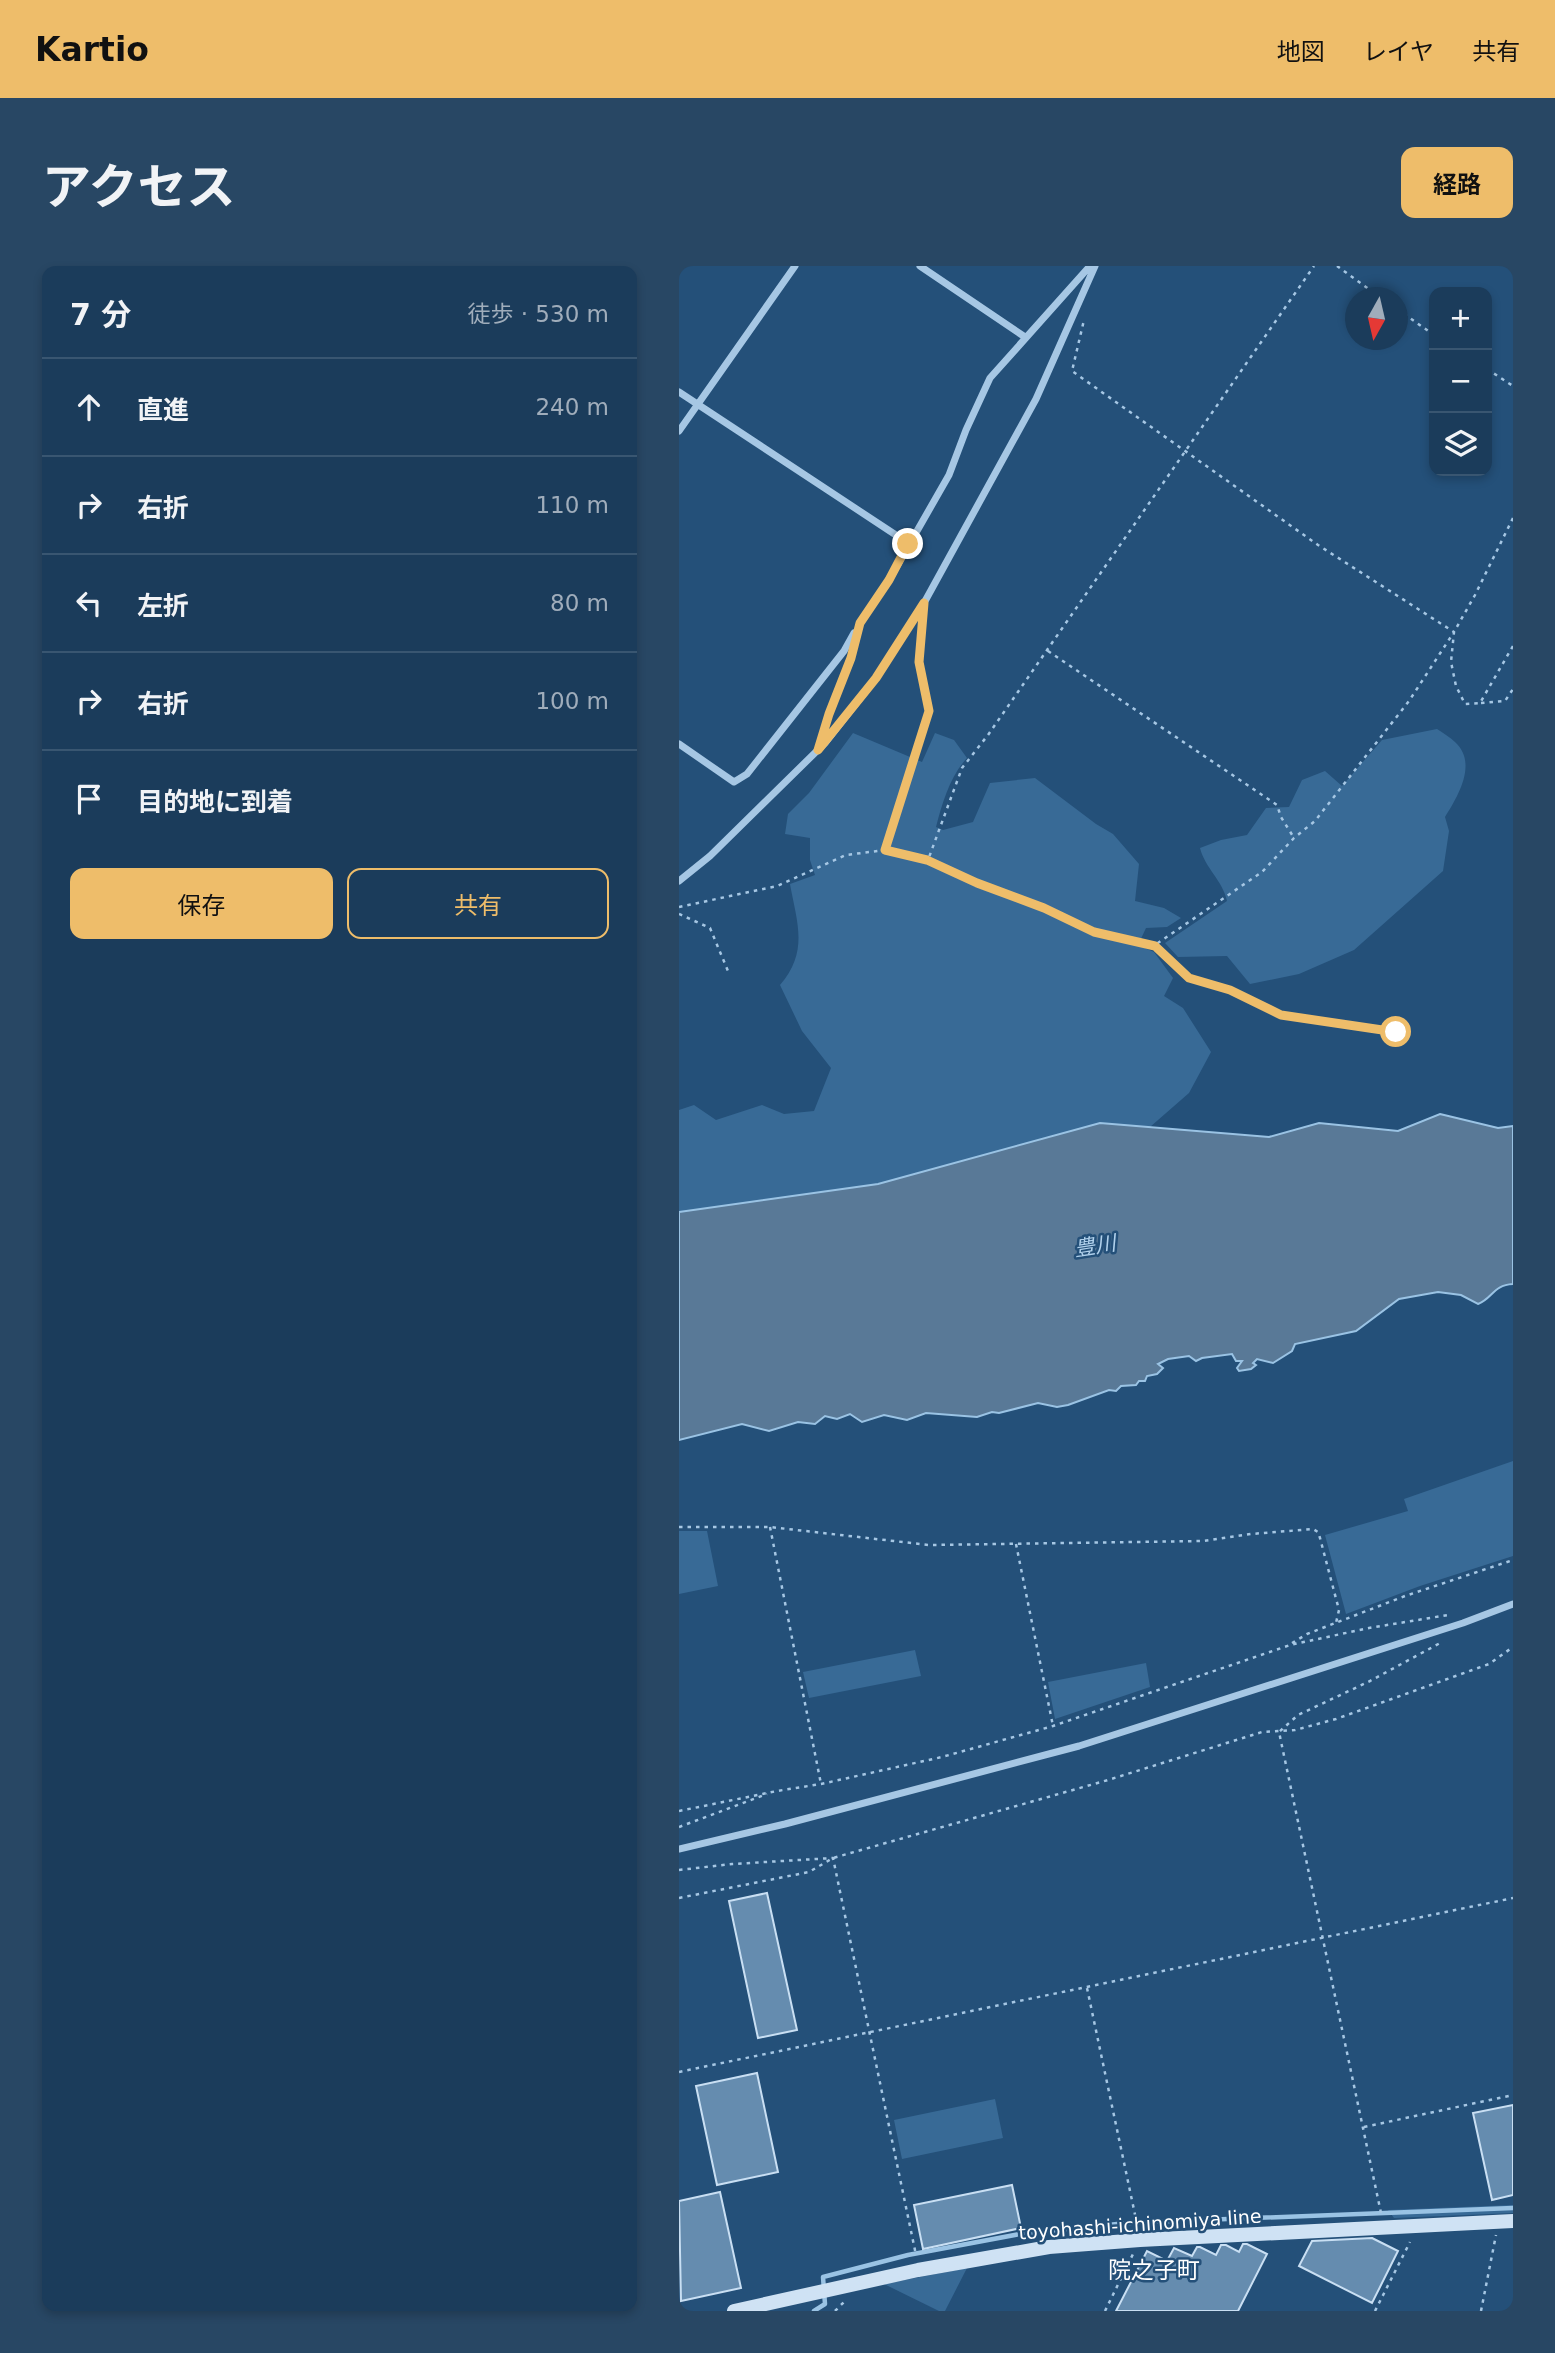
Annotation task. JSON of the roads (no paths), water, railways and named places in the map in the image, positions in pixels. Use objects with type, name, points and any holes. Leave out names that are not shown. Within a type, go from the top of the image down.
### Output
[{"type":"main road","name":"toyohashi-ichinomiya line","points":[[734,2311],[918,2270],[1139,2234],[1506,2221]]},
{"type":"street","points":[[679,431],[796,266]]},
{"type":"street","points":[[920,266],[1025,337]]},
{"type":"street","points":[[679,744],[734,782],[747,774],[844,651],[889,580],[949,475],[990,378],[1092,266]]},
{"type":"street","points":[[679,881],[710,856],[818,750],[876,678],[924,603],[1036,399],[1092,266]]},
{"type":"street","points":[[679,392],[908,544]]},
{"type":"street","points":[[818,750],[851,658],[860,623]]},
{"type":"street","points":[[679,1849],[785,1824],[1079,1746],[1463,1623],[1513,1604]]},
{"type":"water","name":"豊川","points":[[1440,1114],[1498,1128],[1513,1126],[1513,1284],[1497,1289],[1478,1304],[1461,1295],[1438,1292],[1399,1299],[1356,1331],[1295,1344],[1292,1351],[1273,1363],[1257,1359],[1253,1363],[1256,1365],[1251,1369],[1239,1371],[1237,1368],[1242,1361],[1236,1361],[1232,1354],[1196,1361],[1189,1356],[1168,1359],[1158,1364],[1163,1368],[1157,1374],[1147,1376],[1145,1381],[1139,1381],[1136,1385],[1121,1386],[1116,1391],[1109,1390],[1057,1407],[1038,1403],[977,1417],[926,1413],[907,1420],[884,1415],[862,1422],[850,1414],[837,1419],[825,1416],[815,1424],[798,1422],[769,1431],[742,1424],[679,1440],[679,1212],[878,1184],[1100,1123],[1269,1137],[1319,1123],[1398,1131]]},
{"type":"waterway","points":[[814,2311],[825,2304],[823,2277],[908,2255],[1020,2234],[1127,2223],[1513,2208]]},
{"type":"district","name":"院之子町","points":[[1154,2270]]}]
